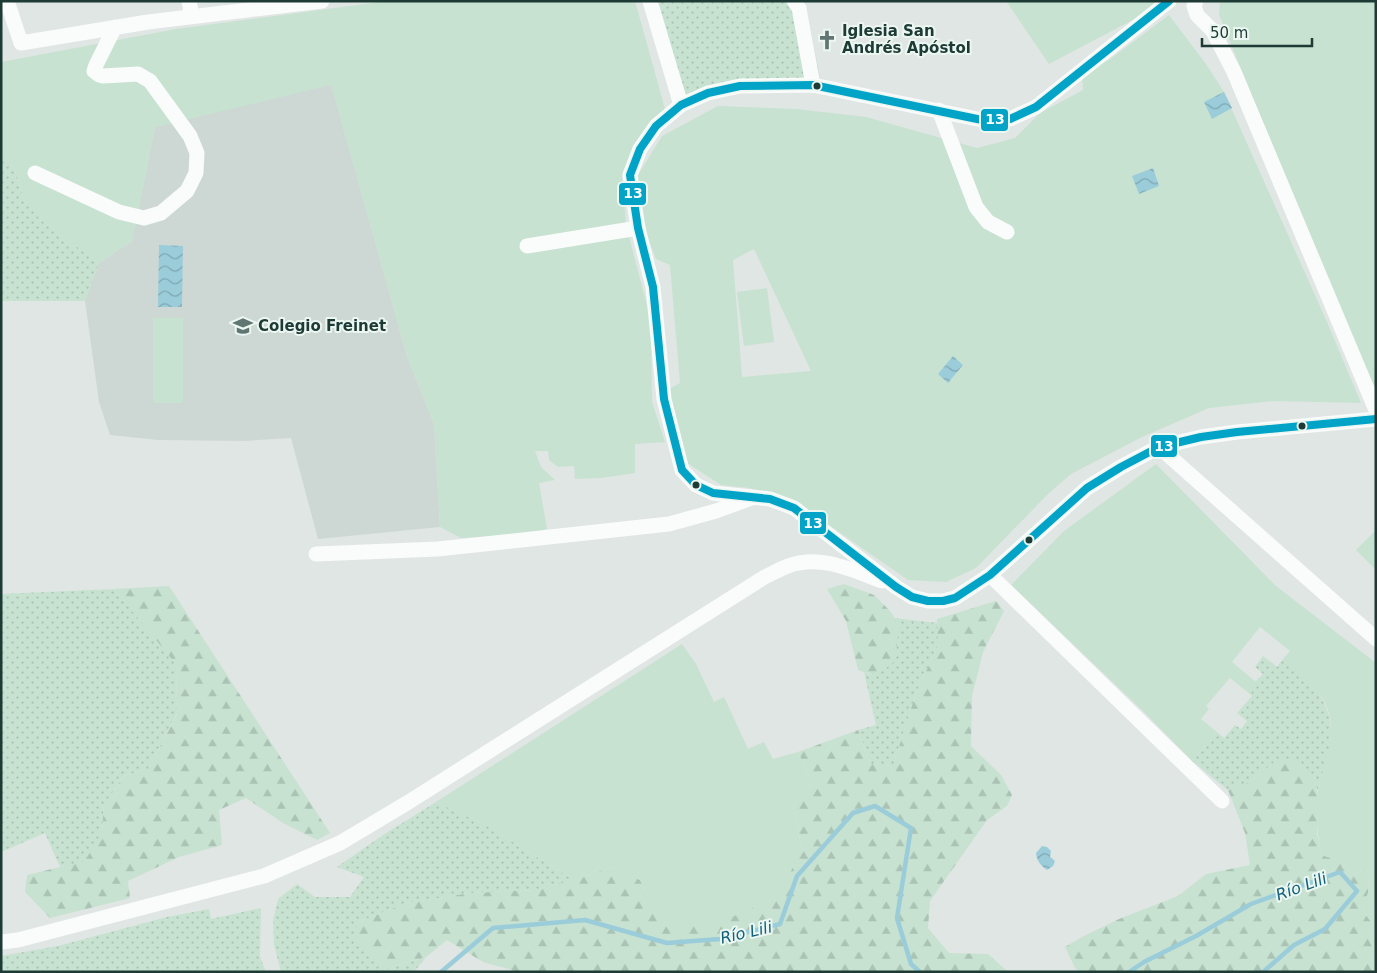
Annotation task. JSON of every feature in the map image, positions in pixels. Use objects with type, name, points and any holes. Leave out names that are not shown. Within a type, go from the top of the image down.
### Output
[{"type":"street","points":[[7,1],[20,43],[115,27],[191,9],[322,1]]},
{"type":"street","points":[[650,1],[681,105]]},
{"type":"street","points":[[794,1],[799,8],[813,84]]},
{"type":"street","points":[[1169,1],[1036,107],[1010,119],[982,120],[813,84],[740,86],[708,93],[681,105],[656,126],[640,148],[630,175],[638,228],[653,288],[664,399],[682,470],[696,485],[713,493],[770,499],[794,508],[896,587],[912,597],[928,601],[944,601],[955,598],[990,575],[1087,488],[1158,447],[1201,437],[1237,432],[1376,418]]},
{"type":"street","points":[[1196,1],[1194,6],[1197,15],[1213,31],[1234,72],[1376,410]]},
{"type":"street","points":[[35,173],[119,212],[144,218],[161,213],[187,191],[196,173],[197,153],[190,136],[150,81],[138,74],[103,76],[98,75],[94,71],[115,27]]},
{"type":"street","points":[[939,110],[976,207],[988,222],[1007,232]]},
{"type":"street","points":[[527,246],[638,228]]},
{"type":"street","points":[[1158,447],[1376,639]]},
{"type":"street","points":[[316,554],[438,549],[668,524],[716,511],[752,498]]},
{"type":"street","points":[[1,942],[18,940],[264,876],[340,843],[408,803],[763,578],[788,566],[813,561],[840,565],[896,587]]},
{"type":"street","points":[[990,575],[1222,802]]},
{"type":"shaded area","name":"Colegio Freinet","points":[[331,84],[407,356],[434,424],[440,527],[318,539],[291,438],[244,441],[158,440],[110,435],[99,402],[85,301],[99,263],[132,241],[155,127]]},
{"type":"green space","points":[[387,1],[635,1],[665,109],[640,138],[622,176],[626,225],[651,321],[652,402],[665,442],[635,444],[635,473],[601,478],[575,479],[574,466],[558,467],[549,460],[548,451],[535,451],[541,467],[555,480],[539,483],[547,529],[529,534],[461,538],[440,527],[434,424],[407,356],[331,85],[155,127],[132,241],[99,263],[42,221],[25,202],[15,170],[1,153],[1,62],[176,29]]},
{"type":"green space","points":[[658,1],[805,1],[821,83],[685,97]]},
{"type":"green space","points":[[1006,1],[1157,1],[1144,14],[1049,64]]},
{"type":"green space","points":[[1220,1],[1376,1],[1376,391],[1372,392],[1219,15]]},
{"type":"green space","points":[[1169,15],[1206,64],[1224,92],[1327,322],[1361,403],[1273,401],[1209,408],[1142,437],[1071,474],[1049,493],[976,568],[946,582],[908,580],[790,498],[749,488],[721,485],[684,461],[665,391],[680,383],[670,265],[656,259],[641,220],[638,175],[662,136],[718,106],[797,109],[866,117],[977,148],[1015,138],[1040,113],[1083,90],[1082,72],[1109,60]],"holes":[[[754,249],[811,371],[742,377],[733,260]]]},
{"type":"green space","points":[[1,153],[15,170],[25,202],[42,221],[99,263],[85,301],[1,301]]},
{"type":"green space","points":[[767,288],[774,342],[744,346],[737,292]]},
{"type":"green space","points":[[153,318],[183,318],[183,403],[153,403]]},
{"type":"green space","points":[[1156,464],[1276,586],[1376,663],[1376,928],[1362,910],[1368,893],[1369,875],[1356,865],[1321,855],[1316,805],[1318,789],[1331,738],[1330,717],[1324,700],[1319,694],[1282,660],[1290,651],[1260,627],[1232,662],[1256,682],[1246,691],[1230,678],[1206,706],[1209,709],[1201,719],[1217,732],[1192,761],[1144,712],[1011,585],[1064,531]]},
{"type":"green space","points":[[1376,530],[1376,570],[1356,550]]},
{"type":"green space","points":[[844,584],[874,595],[891,612],[899,626],[895,661],[878,673],[858,670],[846,621],[827,589]]},
{"type":"green space","points":[[169,586],[330,833],[317,840],[283,823],[246,798],[219,810],[222,845],[179,857],[128,881],[130,898],[50,918],[25,892],[27,875],[85,861],[102,832],[104,805],[124,776],[148,769],[177,714],[176,664],[114,589]]},
{"type":"green space","points":[[114,589],[176,663],[177,713],[148,769],[124,776],[104,805],[102,832],[85,862],[60,867],[45,833],[1,852],[1,594]]},
{"type":"green space","points":[[996,601],[1004,611],[983,652],[972,696],[971,746],[1001,775],[1012,795],[1007,806],[987,820],[930,901],[928,928],[949,953],[988,954],[1008,972],[519,972],[483,962],[447,940],[426,957],[385,969],[354,937],[358,922],[407,903],[470,893],[535,890],[580,878],[610,867],[640,880],[657,915],[801,846],[794,804],[812,783],[798,752],[858,730],[871,764],[893,766],[916,693],[938,646],[937,619]]},
{"type":"green space","points":[[894,618],[938,623],[938,646],[916,693],[893,766],[871,764],[858,730],[876,725],[864,672],[870,674],[899,626]]},
{"type":"green space","points":[[682,644],[696,664],[714,702],[724,697],[748,749],[764,742],[773,759],[798,752],[812,783],[794,804],[801,846],[788,879],[750,910],[718,922],[669,930],[657,915],[640,880],[610,867],[574,880],[486,825],[436,802]]},
{"type":"green space","points":[[1263,656],[1277,667],[1282,660],[1302,675],[1322,698],[1328,711],[1331,736],[1326,763],[1317,791],[1314,775],[1276,761],[1248,783],[1228,790],[1192,761],[1217,732],[1224,738],[1235,725],[1241,729],[1247,721],[1237,713],[1252,696],[1246,691],[1263,674],[1255,667]]},
{"type":"green space","points":[[1276,761],[1294,761],[1314,775],[1317,791],[1317,833],[1321,855],[1357,865],[1369,875],[1368,893],[1362,910],[1376,928],[1376,972],[1080,972],[1075,968],[1065,947],[1119,919],[1178,896],[1206,874],[1250,865],[1245,833],[1228,790],[1248,783]]},
{"type":"green space","points":[[436,802],[486,825],[574,880],[535,890],[470,893],[407,903],[358,922],[385,969],[426,957],[414,972],[281,972],[274,945],[273,921],[278,899],[297,884],[315,897],[350,897],[364,877],[337,867],[383,835]]},
{"type":"green space","points":[[261,908],[260,957],[266,972],[1,972],[1,956],[58,946],[167,917],[209,909],[211,919]]},
{"type":"water","points":[[1224,92],[1232,108],[1212,119],[1204,102]]},
{"type":"water","points":[[1153,168],[1159,186],[1139,194],[1132,176]]},
{"type":"water","points":[[159,245],[183,246],[182,307],[158,307]]},
{"type":"water","points":[[953,356],[963,365],[948,383],[938,374]]},
{"type":"water","points":[[1042,846],[1047,847],[1051,851],[1050,857],[1055,861],[1053,866],[1047,870],[1039,863],[1036,856],[1036,853]]},
{"type":"waterway","name":"Río Lili","points":[[441,972],[493,928],[585,920],[667,943],[720,939],[780,924],[797,876],[853,813],[875,806],[911,828],[897,918],[911,964],[920,972]]},
{"type":"waterway","name":"Río Lili","points":[[1129,972],[1251,904],[1340,872],[1357,891],[1325,929],[1294,945],[1263,972]]},
{"type":"transit line","name":"13","points":[[1169,1],[1036,107],[1010,119],[982,120],[813,85],[740,86],[708,93],[681,105],[656,126],[640,149],[630,175],[638,228],[653,287],[664,399],[682,470],[696,485],[713,493],[770,499],[794,508],[896,587],[912,597],[928,601],[943,601],[955,598],[990,575],[1087,488],[1159,447],[1201,437],[1237,432],[1376,419]]},
{"type":"place","name":"Iglesia San Andrés Apóstol","points":[[827,40]]},
{"type":"place","name":"Colegio Freinet","points":[[243,326]]}]
